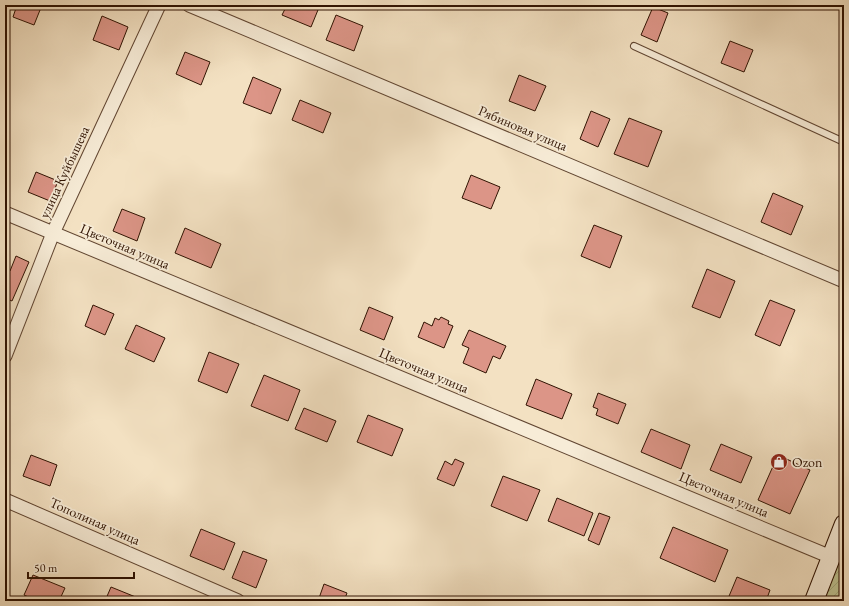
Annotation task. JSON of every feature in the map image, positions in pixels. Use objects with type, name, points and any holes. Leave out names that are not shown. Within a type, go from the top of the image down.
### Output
[{"type":"main road","points":[[814,601],[844,524]]},
{"type":"street","name":"улица Куйбышева","points":[[5,356],[53,233],[159,5]]},
{"type":"street","name":"Рябиновая улица","points":[[189,5],[844,280]]},
{"type":"street","name":"Цветочная улица","points":[[5,213],[831,557]]},
{"type":"street","name":"Тополиная улица","points":[[5,500],[238,601]]},
{"type":"lane","points":[[634,46],[844,142]]},
{"type":"green space","points":[[844,523],[844,601],[814,601]]},
{"type":"building","points":[[17,5],[42,5],[34,25],[13,17]]},
{"type":"building","points":[[287,5],[320,5],[311,27],[282,15]]},
{"type":"building","points":[[653,7],[668,13],[657,42],[641,35]]},
{"type":"building","points":[[336,15],[363,26],[354,51],[326,40]]},
{"type":"building","points":[[102,16],[128,27],[119,50],[93,40]]},
{"type":"building","points":[[730,41],[753,50],[744,72],[721,63]]},
{"type":"building","points":[[185,52],[210,62],[201,85],[176,74]]},
{"type":"building","points":[[519,75],[546,86],[535,111],[509,101]]},
{"type":"building","points":[[253,77],[281,89],[271,114],[243,103]]},
{"type":"building","points":[[300,100],[331,113],[323,133],[292,120]]},
{"type":"building","points":[[591,111],[610,119],[598,147],[580,139]]},
{"type":"building","points":[[629,118],[662,131],[648,167],[614,154]]},
{"type":"building","points":[[36,172],[58,181],[50,201],[28,192]]},
{"type":"building","points":[[471,175],[500,187],[491,209],[462,198]]},
{"type":"building","points":[[773,193],[803,206],[791,235],[761,222]]},
{"type":"building","points":[[122,209],[145,218],[137,241],[113,231]]},
{"type":"building","points":[[594,225],[622,236],[610,268],[581,256]]},
{"type":"building","points":[[185,228],[221,244],[211,268],[175,253]]},
{"type":"building","points":[[16,256],[29,262],[12,301],[5,298],[5,269],[10,271]]},
{"type":"building","points":[[707,269],[735,281],[720,318],[692,307]]},
{"type":"building","points":[[770,300],[795,310],[780,346],[755,335]]},
{"type":"building","points":[[93,305],[114,314],[105,335],[85,326]]},
{"type":"building","points":[[369,307],[393,317],[384,340],[360,330]]},
{"type":"building","points":[[441,317],[449,321],[448,324],[453,326],[444,348],[418,337],[424,322],[432,326],[435,318],[439,320]]},
{"type":"building","points":[[136,325],[165,338],[154,362],[125,349]]},
{"type":"building","points":[[469,330],[506,346],[500,359],[493,356],[486,373],[463,363],[469,348],[462,345]]},
{"type":"building","points":[[209,352],[239,364],[227,393],[198,381]]},
{"type":"building","points":[[264,375],[300,390],[288,421],[251,406]]},
{"type":"building","points":[[536,379],[572,394],[562,419],[526,405]]},
{"type":"building","points":[[598,393],[626,404],[618,424],[596,415],[598,409],[593,407]]},
{"type":"building","points":[[304,408],[336,421],[327,442],[295,429]]},
{"type":"building","points":[[368,415],[403,429],[392,456],[357,442]]},
{"type":"building","points":[[651,429],[690,445],[681,469],[641,452]]},
{"type":"building","points":[[721,444],[752,457],[741,483],[710,470]]},
{"type":"building","points":[[31,455],[57,465],[50,486],[23,476]]},
{"type":"building","points":[[778,455],[810,470],[790,514],[758,500]]},
{"type":"building","points":[[455,459],[464,463],[454,486],[437,479],[445,461],[452,465]]},
{"type":"building","points":[[503,476],[540,490],[527,521],[491,506]]},
{"type":"building","points":[[557,498],[593,513],[584,536],[548,521]]},
{"type":"building","points":[[599,513],[610,517],[599,545],[588,540]]},
{"type":"building","points":[[673,527],[728,550],[715,582],[660,558]]},
{"type":"building","points":[[201,529],[235,543],[224,570],[190,556]]},
{"type":"building","points":[[243,551],[267,560],[256,588],[232,578]]},
{"type":"building","points":[[33,575],[65,588],[59,601],[37,601],[24,595]]},
{"type":"building","points":[[737,577],[770,590],[766,601],[727,601]]},
{"type":"building","points":[[324,584],[347,593],[344,601],[318,601]]},
{"type":"building","points":[[111,587],[143,600],[143,601],[105,601]]},
{"type":"place","name":"Ozon","points":[[779,462]]}]
